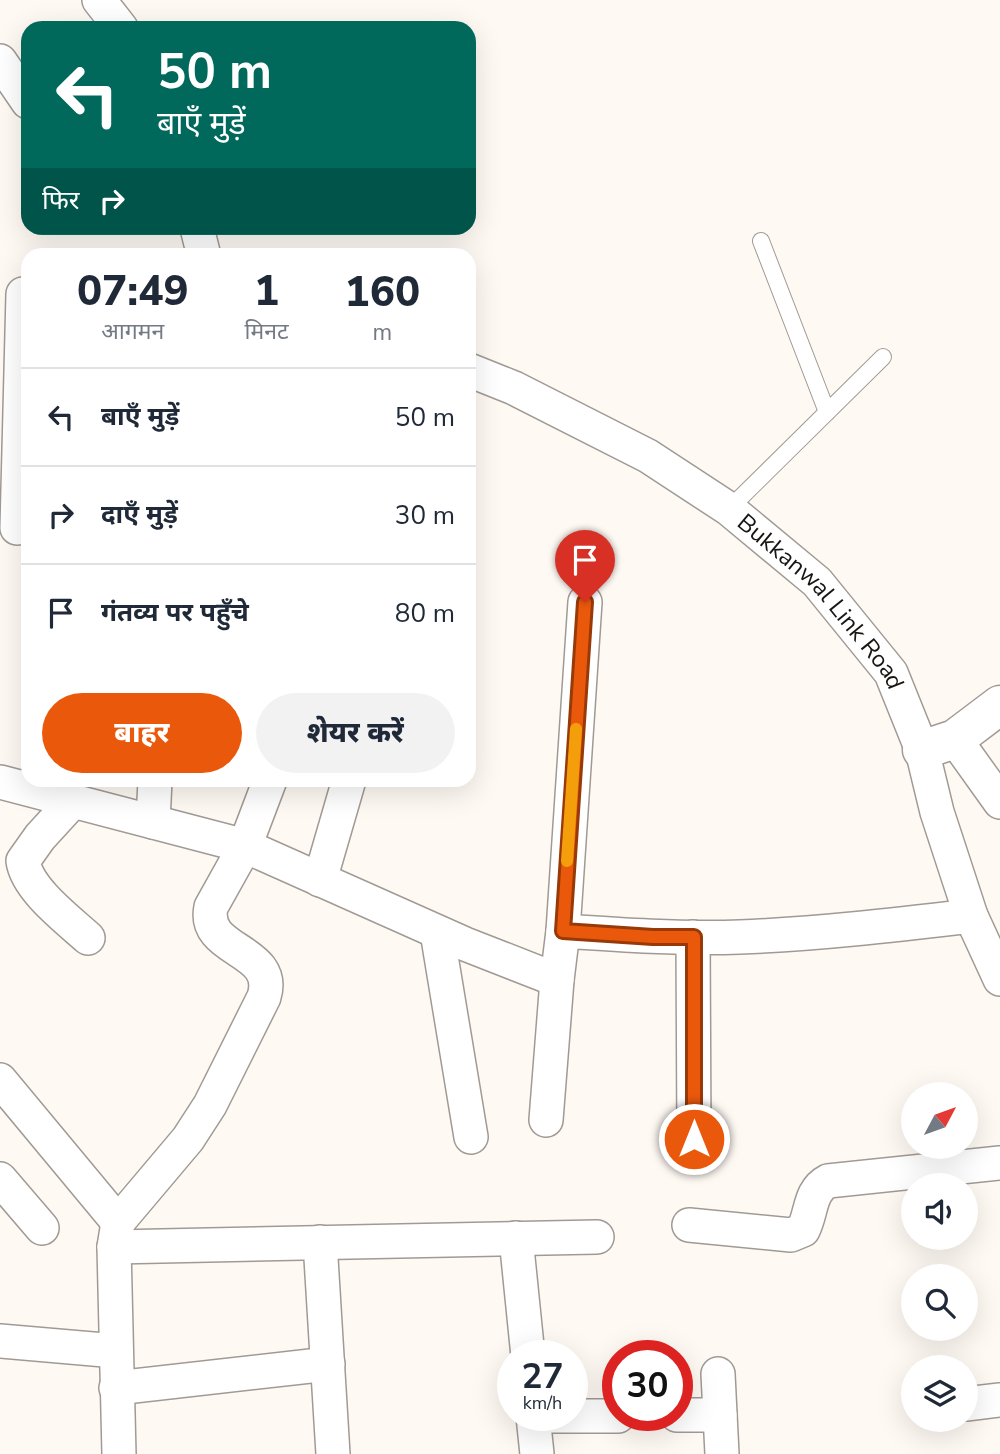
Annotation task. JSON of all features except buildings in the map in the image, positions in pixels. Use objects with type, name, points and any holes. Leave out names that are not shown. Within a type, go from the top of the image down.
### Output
[{"type":"street","points":[[99,0],[116,21]]},
{"type":"street","points":[[0,61],[21,92]]},
{"type":"street","points":[[17,294],[17,528]]},
{"type":"street","name":"Bukkanwal Link Road","points":[[476,373],[514,388],[648,456],[729,509],[817,582],[891,673],[939,744],[937,812],[971,916],[1000,979]]},
{"type":"street","points":[[546,1120],[556,980],[563,931],[585,602]]},
{"type":"street","points":[[1000,705],[939,744],[1000,802]]},
{"type":"street","points":[[0,782],[245,846],[437,932],[556,980]]},
{"type":"street","points":[[153,822],[155,787]]},
{"type":"street","points":[[116,1235],[210,1105],[264,997],[266,978],[260,968],[251,958],[214,932],[210,924],[211,907],[245,846],[267,787]]},
{"type":"street","points":[[320,880],[347,787]]},
{"type":"street","points":[[73,801],[40,837],[23,861],[24,872],[37,890],[88,938]]},
{"type":"street","points":[[563,931],[653,937],[740,937],[971,916]]},
{"type":"street","points":[[437,932],[471,1137]]},
{"type":"street","points":[[694,937],[694,1139]]},
{"type":"street","points":[[0,1080],[116,1235],[119,1454]]},
{"type":"street","points":[[690,1225],[791,1235],[803,1230],[814,1193],[820,1185],[828,1181],[1000,1163]]},
{"type":"street","points":[[0,1179],[42,1228]]},
{"type":"street","points":[[116,1235],[320,1242],[597,1237]]},
{"type":"street","points":[[516,1238],[526,1340]]},
{"type":"street","points":[[320,1242],[334,1454]]},
{"type":"street","points":[[0,1341],[116,1351]]},
{"type":"street","points":[[116,1388],[328,1364]]},
{"type":"street","points":[[718,1374],[722,1454]]},
{"type":"street","points":[[978,1403],[1000,1400]]},
{"type":"street","points":[[693,1415],[720,1415]]},
{"type":"street","points":[[535,1431],[537,1454]]},
{"type":"lane","points":[[761,241],[827,412]]},
{"type":"lane","points":[[729,509],[883,357]]},
{"type":"slow traffic","points":[[567,861],[576,729]]},
{"type":"route","points":[[585,602],[563,931],[694,937],[694,1139]]}]
